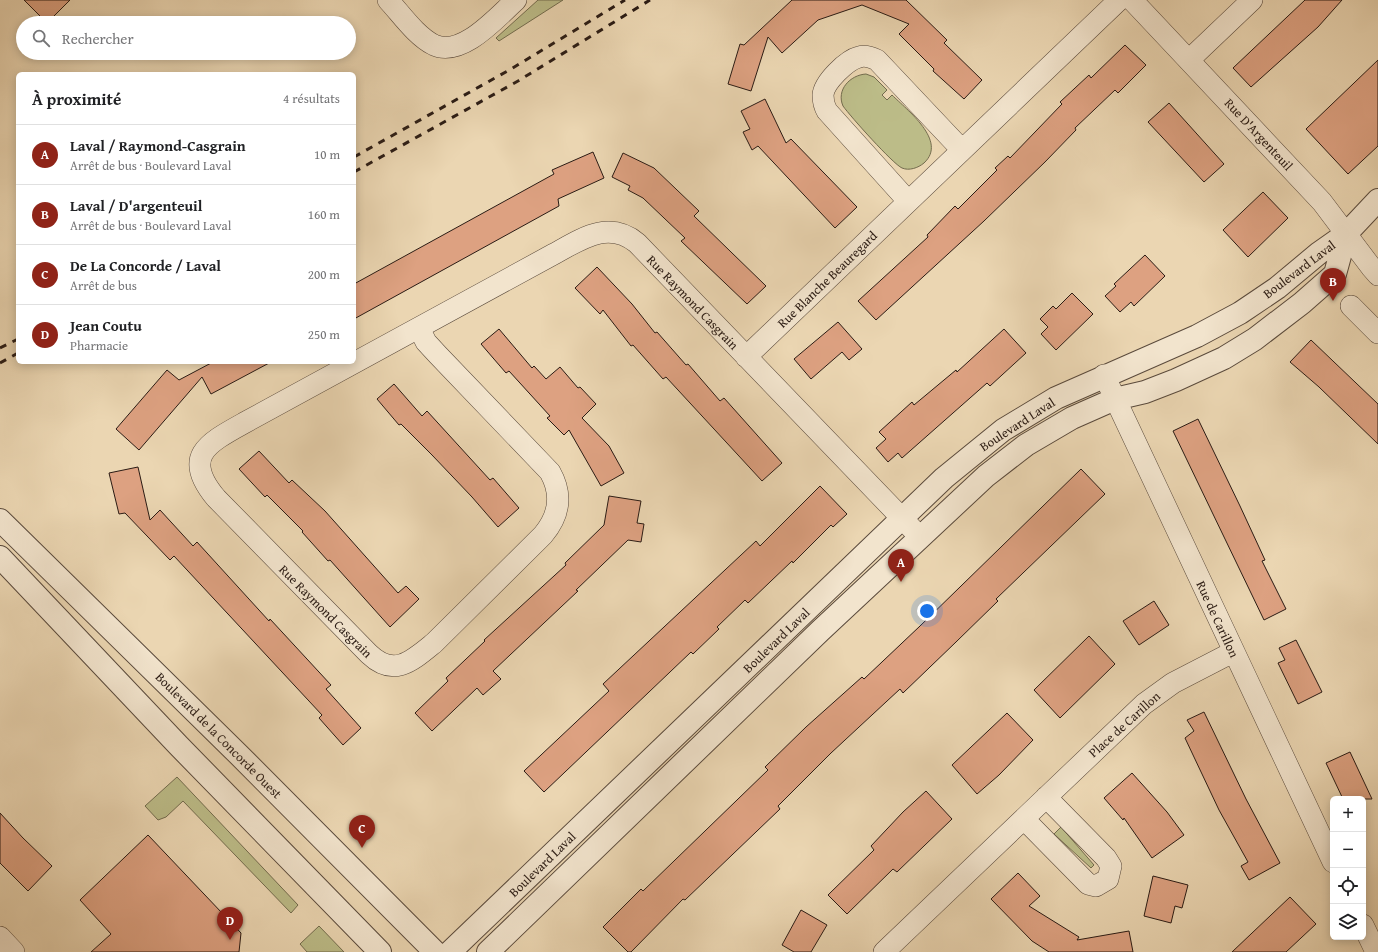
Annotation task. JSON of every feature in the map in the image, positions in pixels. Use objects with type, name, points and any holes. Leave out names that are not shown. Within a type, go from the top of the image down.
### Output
[{"type":"street","points":[[388,0],[418,33],[434,45],[444,47],[458,45],[469,41],[516,0]]},
{"type":"street","name":"Rue Blanche Beauregard","points":[[746,357],[1119,0]]},
{"type":"street","name":"Rue D'Argenteuil","points":[[1132,0],[1322,202],[1378,274]]},
{"type":"street","points":[[1190,60],[1252,0]]},
{"type":"street","points":[[908,202],[827,111],[823,96],[828,81],[854,59],[864,56],[873,58],[881,63],[962,150]]},
{"type":"street","points":[[1346,234],[1378,200]]},
{"type":"street","name":"Rue Raymond Casgrain","points":[[356,363],[582,239],[594,234],[614,232],[626,235],[637,243],[901,519],[920,537]]},
{"type":"street","name":"Boulevard Laval","points":[[450,952],[960,464],[1003,430],[1056,398],[1104,375],[1197,336],[1228,320],[1277,288],[1319,253],[1346,234]]},
{"type":"street","name":"Boulevard Laval","points":[[488,952],[920,537],[986,476],[1021,449],[1072,418],[1115,399],[1145,392],[1204,367],[1241,348],[1268,330],[1335,274],[1346,234]]},
{"type":"street","points":[[1351,306],[1378,333]]},
{"type":"street","name":"Rue Raymond Casgrain","points":[[353,364],[220,437],[204,452],[200,464],[202,480],[223,506],[369,654],[381,664],[387,666],[400,665],[412,660],[434,643],[543,535],[553,522],[558,507],[556,486],[550,472],[426,342],[419,328]]},
{"type":"street","name":"Rue de Carillon","points":[[1104,375],[1330,856]]},
{"type":"street","name":"Boulevard de la Concorde Ouest","points":[[0,520],[239,755],[435,952]]},
{"type":"street","points":[[0,557],[178,745],[380,952]]},
{"type":"street","name":"Place de Carillon","points":[[884,952],[1024,819],[1046,796],[1158,692],[1233,652]]},
{"type":"street","points":[[1024,819],[1088,884],[1096,886],[1108,879],[1111,866],[1106,858],[1046,796]]},
{"type":"street","points":[[1366,931],[1376,952]]},
{"type":"street","points":[[0,937],[14,952]]},
{"type":"green space","points":[[538,0],[563,0],[499,41],[496,38]]},
{"type":"green space","points":[[866,74],[874,77],[887,90],[882,95],[887,100],[892,95],[923,126],[931,145],[930,154],[922,165],[916,168],[908,169],[897,165],[843,106],[841,94],[846,84],[855,77]]},
{"type":"green space","points":[[177,777],[298,905],[291,913],[183,801],[166,817],[158,820],[145,806]]},
{"type":"green space","points":[[1061,827],[1094,865],[1091,868],[1054,834]]},
{"type":"green space","points":[[319,926],[344,952],[307,952],[300,944]]},
{"type":"building","points":[[24,0],[70,0],[54,16],[40,16]]},
{"type":"building","points":[[792,0],[906,0],[947,40],[944,43],[982,80],[964,99],[933,71],[934,69],[899,34],[909,24],[862,5],[818,20],[782,53],[768,37],[751,91],[728,84],[740,44],[744,45]]},
{"type":"building","points":[[1305,0],[1342,0],[1318,27],[1251,87],[1233,68]]},
{"type":"building","points":[[1125,45],[1146,65],[1118,93],[1115,90],[1075,128],[1076,130],[1045,162],[984,221],[876,320],[858,301],[928,237],[927,235],[955,206],[958,209],[997,170],[995,168],[1008,156],[1010,158],[1062,104],[1060,102],[1089,75],[1091,78]]},
{"type":"building","points":[[1378,60],[1378,146],[1348,174],[1306,129]]},
{"type":"building","points":[[765,99],[786,143],[791,139],[857,207],[835,228],[758,146],[752,150],[743,132],[750,129],[741,111]]},
{"type":"building","points":[[1169,103],[1224,164],[1204,182],[1148,122]]},
{"type":"building","points":[[593,152],[604,178],[558,199],[559,206],[356,318],[356,283],[554,174],[552,170]]},
{"type":"building","points":[[623,153],[654,168],[699,211],[694,216],[766,286],[747,304],[681,241],[685,238],[643,198],[628,190],[630,186],[612,177]]},
{"type":"building","points":[[1263,192],[1288,218],[1248,257],[1223,230]]},
{"type":"building","points":[[1145,255],[1165,276],[1134,306],[1131,302],[1120,312],[1105,296],[1116,286],[1114,284]]},
{"type":"building","points":[[597,267],[632,304],[655,333],[657,332],[686,365],[688,364],[720,401],[724,398],[782,463],[762,481],[666,377],[663,379],[633,345],[631,346],[603,310],[600,314],[575,288]]},
{"type":"building","points":[[1072,293],[1093,314],[1056,350],[1041,334],[1048,327],[1040,319],[1053,306],[1056,309]]},
{"type":"building","points":[[838,322],[862,349],[849,360],[842,352],[811,379],[794,359]]},
{"type":"building","points":[[499,329],[532,368],[534,366],[546,379],[560,367],[578,388],[580,387],[596,404],[582,418],[609,446],[624,473],[601,486],[569,430],[564,435],[547,418],[550,416],[509,371],[506,373],[481,344]]},
{"type":"building","points":[[1004,329],[1026,353],[990,386],[987,383],[902,458],[898,453],[888,462],[876,448],[886,439],[879,432],[912,402],[914,405],[956,370],[957,372]]},
{"type":"building","points":[[1311,340],[1378,404],[1378,444],[1319,387],[1290,362]]},
{"type":"building","points":[[209,364],[267,364],[211,394],[202,377],[139,450],[116,429],[167,370],[179,380]]},
{"type":"building","points":[[394,384],[422,416],[427,411],[490,480],[493,478],[519,508],[498,527],[432,455],[401,424],[399,425],[377,399]]},
{"type":"building","points":[[1198,419],[1265,560],[1262,561],[1286,609],[1264,620],[1173,431]]},
{"type":"building","points":[[259,451],[289,483],[292,480],[325,511],[398,593],[406,586],[419,599],[390,627],[330,560],[328,561],[302,532],[303,531],[267,495],[265,497],[239,469]]},
{"type":"building","points":[[138,467],[150,520],[160,510],[193,546],[197,542],[269,621],[270,619],[331,685],[326,689],[361,728],[343,745],[319,718],[322,715],[174,556],[170,560],[125,513],[119,514],[109,473]]},
{"type":"building","points":[[1081,469],[1105,494],[996,599],[998,601],[903,693],[900,689],[831,753],[778,806],[780,809],[685,900],[683,899],[631,952],[628,952],[603,927],[641,889],[643,891],[768,770],[765,767],[806,727],[862,677],[864,679]]},
{"type":"building","points":[[820,486],[847,514],[833,527],[831,525],[793,563],[792,561],[748,603],[745,600],[717,627],[719,629],[693,654],[691,652],[544,792],[524,771],[609,691],[603,684],[756,541],[760,546]]},
{"type":"building","points":[[609,496],[641,501],[637,523],[644,524],[641,542],[628,540],[576,590],[578,591],[493,671],[501,679],[483,695],[477,688],[432,731],[415,713],[448,681],[446,678],[485,641],[484,640],[566,565],[565,563],[604,525]]},
{"type":"building","points":[[1154,601],[1169,625],[1139,645],[1123,621]]},
{"type":"building","points":[[1089,636],[1115,664],[1060,718],[1034,690]]},
{"type":"building","points":[[1296,640],[1322,692],[1298,704],[1278,663],[1285,660],[1279,648]]},
{"type":"building","points":[[1204,712],[1246,799],[1280,863],[1249,880],[1241,866],[1248,862],[1219,810],[1185,738],[1194,731],[1187,720]]},
{"type":"building","points":[[1007,713],[1033,740],[999,775],[977,794],[952,765]]},
{"type":"building","points":[[1350,752],[1372,799],[1366,799],[1366,796],[1342,796],[1326,763]]},
{"type":"building","points":[[1132,773],[1167,812],[1184,835],[1152,858],[1124,818],[1123,820],[1104,798]]},
{"type":"building","points":[[926,791],[952,819],[897,872],[893,869],[847,914],[828,895],[874,850],[871,846],[903,812]]},
{"type":"building","points":[[0,813],[52,866],[28,891],[0,863]]},
{"type":"building","points":[[148,835],[241,933],[239,952],[91,952],[111,934],[80,900]]},
{"type":"building","points":[[1018,873],[1040,896],[1029,906],[1079,937],[1077,940],[1129,931],[1133,952],[1049,952],[1032,941],[991,899]]},
{"type":"building","points":[[1153,876],[1188,885],[1182,908],[1175,906],[1171,923],[1144,916]]},
{"type":"building","points":[[1290,897],[1316,924],[1286,952],[1232,952]]},
{"type":"building","points":[[801,910],[827,925],[811,952],[794,952],[782,945]]},
{"type":"railway","points":[[356,156],[511,69],[625,0]]},
{"type":"railway","points":[[356,171],[518,81],[650,0]]},
{"type":"railway","points":[[0,348],[16,340]]},
{"type":"railway","points":[[0,363],[16,354]]},
{"type":"place","name":"Laval / D'argenteuil","points":[[1333,301]]},
{"type":"place","name":"Laval / Raymond-Casgrain","points":[[901,582]]},
{"type":"place","name":"De La Concorde / Laval","points":[[362,848]]},
{"type":"place","name":"Jean Coutu","points":[[230,940]]}]
